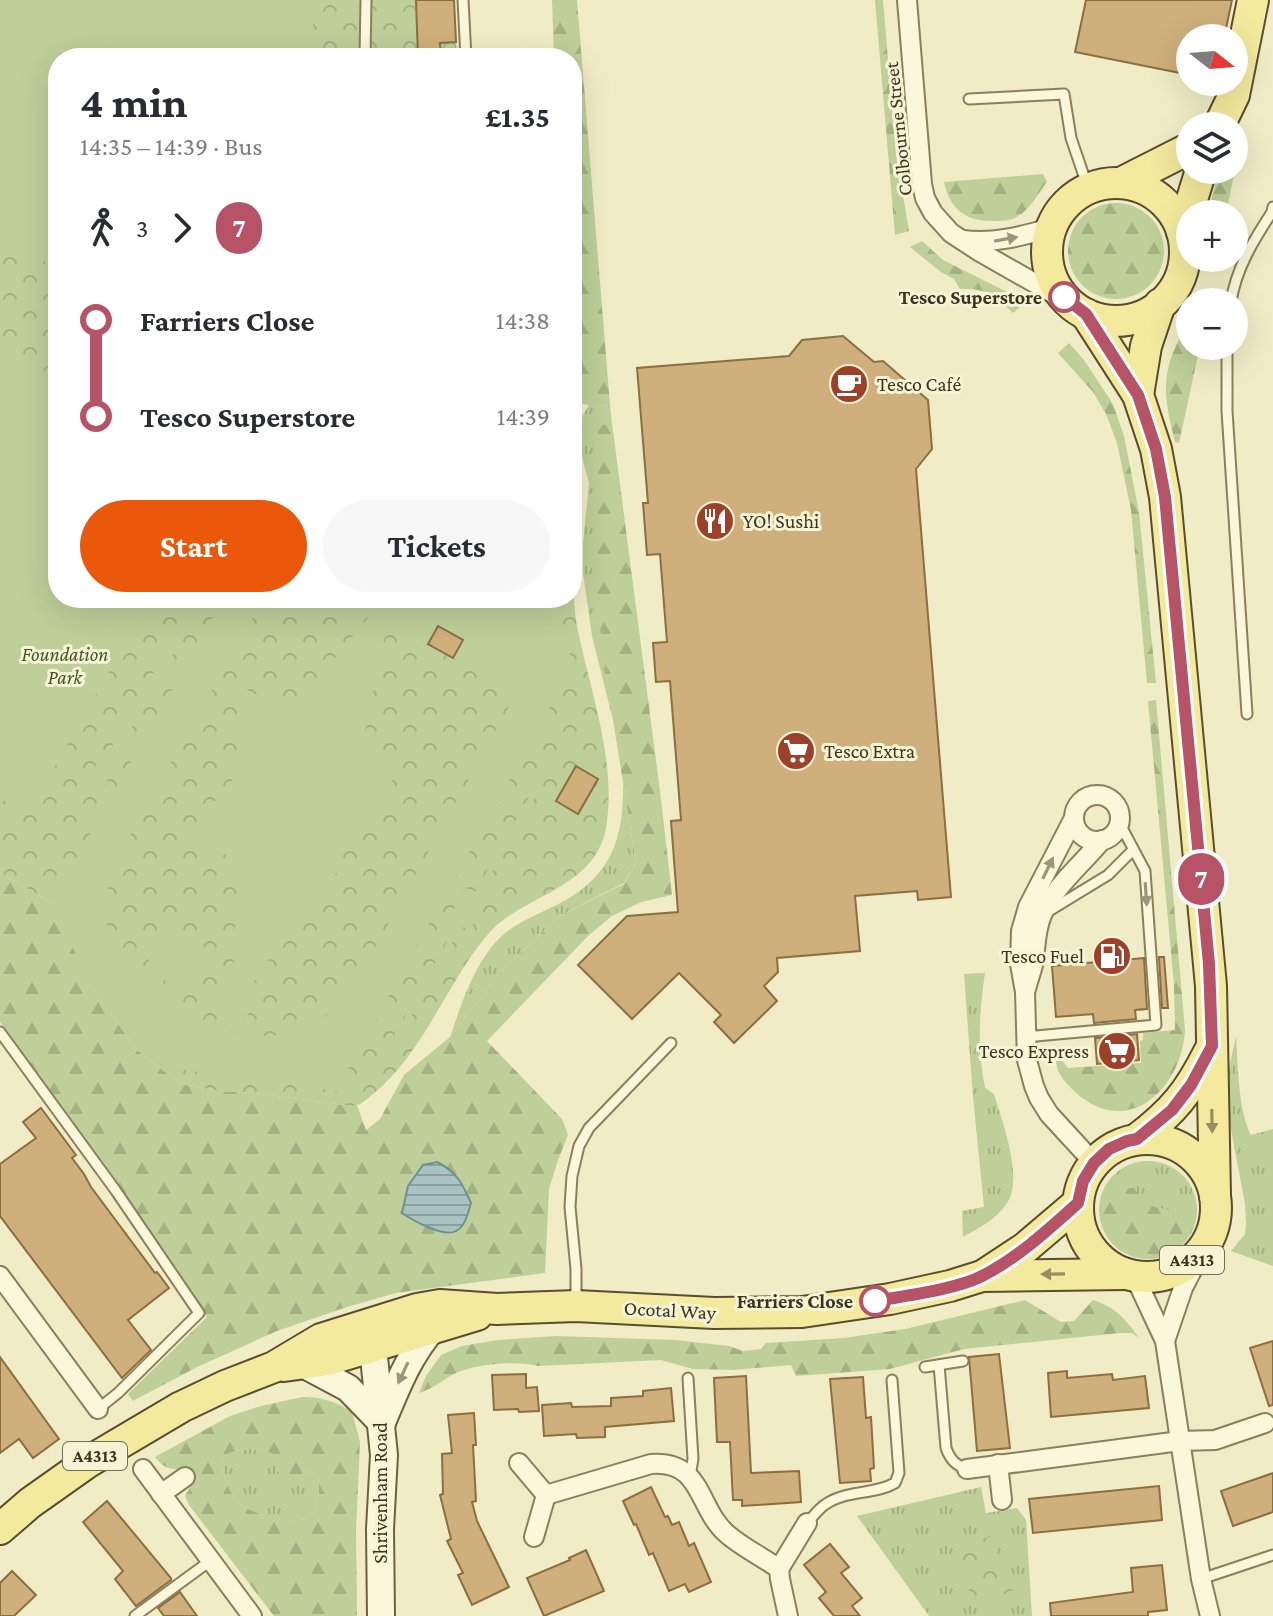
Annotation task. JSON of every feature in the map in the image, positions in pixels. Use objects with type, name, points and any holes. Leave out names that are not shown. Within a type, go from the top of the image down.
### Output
[{"type":"main road","points":[[1226,112],[1234,95],[1253,0]]},
{"type":"main road","points":[[1121,183],[1176,156]]},
{"type":"main road","points":[[1051,228],[1066,204],[1088,188],[1105,184],[1121,183],[1141,188],[1159,198],[1176,219]]},
{"type":"main road","name":"A4313","points":[[1051,228],[1047,248],[1049,268],[1057,288],[1078,309],[1138,395],[1156,449],[1165,497],[1209,971],[1214,1224],[1203,1249],[1189,1263],[1171,1273],[1151,1277],[1130,1275]]},
{"type":"main road","name":"A4313","points":[[1138,395],[1146,346],[1160,304],[1171,293],[1182,272]]},
{"type":"main road","points":[[1078,309],[1100,319],[1121,321],[1142,316],[1160,304]]},
{"type":"main road","points":[[1137,1139],[1181,1101],[1212,1046]]},
{"type":"main road","points":[[1094,1163],[1109,1149],[1127,1141],[1166,1141],[1184,1149],[1199,1161],[1215,1196]]},
{"type":"main road","name":"A4313","points":[[1078,1203],[1083,1181],[1094,1163]]},
{"type":"main road","points":[[1078,1203],[1080,1227],[1087,1242],[1102,1261],[1130,1275]]},
{"type":"main road","name":"Ocotal Way","points":[[372,1334],[430,1306],[497,1309],[576,1306],[714,1313],[802,1312],[903,1296],[982,1276],[1032,1243],[1078,1203]]},
{"type":"main road","name":"Ocotal Way","points":[[982,1276],[1130,1275]]},
{"type":"main road","name":"Ocotal Way","points":[[0,1529],[30,1503],[115,1444],[200,1397],[288,1365],[321,1339],[433,1328],[497,1309]]},
{"type":"street","name":"Colbourne Street","points":[[907,0],[925,198],[933,213],[961,240],[1078,309]]},
{"type":"street","points":[[961,240],[1005,240],[1051,228]]},
{"type":"street","points":[[1025,992],[1033,965],[1038,928],[1049,902],[1102,840],[1113,834],[1119,822],[1119,812],[1114,802],[1102,795],[1088,796],[1074,811],[1075,825],[1082,836],[1102,840]]},
{"type":"street","points":[[1074,818],[1028,907],[1021,931],[1020,964],[1025,992],[1025,1037],[1030,1074],[1049,1114],[1094,1163]]},
{"type":"street","points":[[1165,1341],[1183,1288],[1203,1249]]},
{"type":"street","points":[[1130,1275],[1165,1341],[1201,1579],[1210,1616]]},
{"type":"street","points":[[0,1276],[98,1409]]},
{"type":"street","points":[[288,1365],[348,1388],[382,1423],[407,1364],[433,1328]]},
{"type":"street","name":"Shrivenham Road","points":[[372,1334],[384,1455],[380,1529],[381,1616]]},
{"type":"street","points":[[967,1469],[1180,1441],[1215,1440],[1269,1422]]},
{"type":"street","points":[[519,1463],[546,1495]]},
{"type":"street","points":[[546,1495],[651,1464],[673,1465],[690,1476],[726,1533],[779,1569]]},
{"type":"street","points":[[998,1464],[1002,1500]]},
{"type":"street","points":[[143,1469],[252,1616]]},
{"type":"street","points":[[161,1494],[185,1477]]},
{"type":"street","points":[[534,1537],[546,1495]]},
{"type":"street","points":[[788,1616],[779,1569],[807,1523]]},
{"type":"lane","points":[[365,48],[366,0]]},
{"type":"lane","points":[[463,0],[465,48]]},
{"type":"lane","points":[[969,99],[1064,94],[1071,138],[1088,188]]},
{"type":"lane","points":[[1273,209],[1273,222]]},
{"type":"lane","points":[[1233,288],[1244,259],[1273,209]]},
{"type":"lane","points":[[1227,360],[1227,411],[1247,714]]},
{"type":"lane","points":[[1025,1037],[1156,1025],[1145,871],[1119,822]]},
{"type":"lane","points":[[1042,915],[1108,875],[1133,850]]},
{"type":"lane","points":[[0,1032],[116,1191],[199,1313],[98,1409]]},
{"type":"lane","points":[[576,1306],[570,1207],[572,1176],[579,1146],[589,1128],[671,1043]]},
{"type":"lane","points":[[925,1367],[963,1361]]},
{"type":"lane","points":[[939,1365],[946,1448],[950,1458],[967,1469]]},
{"type":"lane","points":[[688,1378],[693,1459],[690,1476]]},
{"type":"lane","points":[[807,1523],[822,1506],[834,1499],[885,1489],[895,1483],[899,1473],[892,1380]]},
{"type":"lane","points":[[1201,1579],[1273,1555]]},
{"type":"lane","points":[[135,1616],[210,1561]]},
{"type":"green space","points":[[0,0],[454,0],[456,48],[48,48],[48,608],[575,608],[601,728],[608,779],[606,828],[600,846],[579,874],[517,911],[492,930],[464,967],[403,1063],[372,1095],[354,1105],[218,1091],[181,1084],[137,1050],[97,994],[51,902],[0,873]]},
{"type":"green space","points":[[0,0],[311,0],[315,48],[48,48],[48,261],[0,254]]},
{"type":"green space","points":[[552,0],[577,0],[581,48],[554,48]]},
{"type":"green space","points":[[875,0],[883,0],[896,155],[909,231],[895,235]]},
{"type":"green space","points":[[582,61],[610,405],[596,407],[582,404]]},
{"type":"green space","points":[[1043,174],[1047,182],[1030,205],[1015,218],[1003,221],[974,219],[960,212],[950,199],[944,182]]},
{"type":"green space","points":[[1215,184],[1232,184],[1229,200],[1211,200]]},
{"type":"green space","points":[[1116,203],[1134,206],[1150,217],[1161,233],[1164,251],[1161,269],[1150,285],[1134,296],[1116,299],[1098,296],[1082,285],[1071,269],[1068,251],[1071,233],[1082,217],[1098,206]]},
{"type":"green space","points":[[922,241],[943,260],[1005,291],[1023,305],[1013,313],[990,294],[960,289],[954,279],[910,247]]},
{"type":"green space","points":[[1069,343],[1113,404],[1124,436],[1139,512],[1156,683],[1147,683],[1131,510],[1117,443],[1093,392],[1058,353]]},
{"type":"green space","name":"Foundation Park","points":[[0,346],[48,373],[48,608],[145,608],[28,814],[0,798]]},
{"type":"green space","points":[[1176,346],[1176,360],[1197,360],[1179,443],[1175,442],[1166,393]]},
{"type":"green space","points":[[589,405],[610,405],[612,423],[600,427],[597,438],[609,695],[613,720],[592,636],[583,573],[589,483],[582,457],[582,417]]},
{"type":"green space","points":[[612,423],[672,895],[641,902],[612,916],[588,936],[487,1041],[562,1119],[568,1135],[549,1189],[545,1273],[396,1293],[347,1307],[277,1331],[197,1367],[133,1401],[128,1394],[207,1317],[121,1189],[0,1022],[0,873],[51,902],[97,994],[137,1050],[181,1084],[218,1091],[357,1105],[366,1130],[380,1119],[404,1075],[450,1037],[501,972],[561,915],[624,884],[636,863],[592,569],[599,497],[597,438],[599,426]]},
{"type":"green space","points":[[190,608],[199,608],[115,757],[119,760],[102,790],[87,781],[104,751],[108,753]]},
{"type":"green space","points":[[218,608],[258,608],[122,849],[111,879],[106,912],[112,940],[133,973],[144,984],[167,1004],[223,1029],[217,1000],[227,976],[234,978],[237,860],[186,836],[239,772],[241,686],[289,713],[377,608],[550,608],[575,666],[336,1091],[189,1071],[162,1060],[139,1045],[120,1025],[88,978],[51,902]],"holes":[[[388,622],[428,644],[439,626],[463,640],[453,658],[516,694],[348,992],[322,1019],[291,1033],[254,1035],[231,1032],[253,1006],[259,985],[254,982],[314,894],[330,901],[339,858],[396,775],[360,754]]]},
{"type":"green space","points":[[1156,700],[1185,1030],[1182,1052],[1163,1088],[1132,1109],[1113,1111],[1094,1105],[1074,1091],[1059,1073],[1056,1059],[1061,1059],[1068,1068],[1141,1063],[1140,1041],[1143,1040],[1143,1033],[1175,1030],[1174,985],[1148,701]]},
{"type":"green space","points":[[555,751],[560,753],[479,895],[487,900],[470,930],[461,926],[384,1065],[379,1063],[457,924],[449,918],[466,888],[475,892]]},
{"type":"green space","points":[[623,782],[636,863],[624,883],[561,915],[501,972],[450,1037],[472,979],[498,940],[509,930],[581,890],[604,865],[618,836]]},
{"type":"green space","points":[[122,921],[127,927],[214,950],[201,977],[181,1000],[125,931],[118,929],[118,922]]},
{"type":"green space","points":[[985,973],[980,1031],[982,1074],[985,1088],[994,1094],[1010,1149],[1012,1192],[998,1214],[963,1237],[962,1211],[984,1207],[964,974]]},
{"type":"green space","points":[[1236,1036],[1239,1087],[1247,1125],[1251,1135],[1273,1129],[1273,1266],[1231,1251],[1245,1234],[1246,1223],[1226,1103],[1227,1078]]},
{"type":"green space","points":[[1148,1161],[1167,1165],[1182,1176],[1193,1191],[1197,1210],[1193,1229],[1182,1244],[1167,1255],[1148,1259],[1129,1255],[1114,1244],[1103,1229],[1099,1210],[1103,1191],[1114,1176],[1129,1165]]},
{"type":"green space","points":[[1134,1188],[1143,1200],[1155,1207],[1177,1211],[1193,1228],[1182,1245],[1173,1252],[1153,1258],[1132,1256],[1108,1237],[1101,1220],[1101,1196]]},
{"type":"green space","points":[[1025,1300],[1061,1322],[1074,1321],[1093,1300],[1119,1314],[1139,1338],[1132,1333],[1120,1333],[964,1349],[890,1369],[796,1376],[791,1365],[733,1370],[693,1369],[661,1360],[538,1366],[494,1364],[460,1371],[419,1393],[426,1376],[441,1355],[462,1346],[498,1340],[556,1336],[675,1340],[729,1346],[743,1351],[761,1349],[766,1343],[844,1338],[905,1329]]},
{"type":"green space","points":[[309,1397],[334,1402],[352,1412],[360,1442],[356,1531],[357,1616],[274,1616],[189,1505],[185,1496],[194,1481],[185,1468],[168,1468],[155,1457],[230,1416],[261,1406]],"holes":[[[263,1450],[273,1454],[279,1473],[285,1479],[295,1478],[307,1471],[317,1479],[319,1490],[313,1515],[297,1520],[276,1518],[256,1512],[236,1500],[220,1464],[222,1460],[237,1451]]]},
{"type":"green space","points":[[251,1449],[273,1454],[279,1473],[295,1478],[307,1471],[313,1474],[319,1490],[313,1515],[297,1520],[276,1519],[247,1509],[236,1500],[220,1464],[229,1454]]},
{"type":"green space","points":[[981,1487],[986,1513],[1017,1508],[1026,1520],[1032,1616],[929,1616],[857,1516]]},
{"type":"green space","points":[[990,1536],[1013,1590],[976,1606],[953,1552]]},
{"type":"water","points":[[437,1162],[458,1179],[471,1203],[462,1226],[451,1233],[428,1227],[402,1213],[408,1186],[423,1165]]},
{"type":"building","points":[[416,0],[454,0],[456,42],[440,43],[440,48],[418,48]]},
{"type":"building","points":[[1086,0],[1232,0],[1227,24],[1176,24],[1176,72],[1075,52]]},
{"type":"building","name":"Tesco Extra","points":[[843,336],[874,362],[883,361],[928,400],[932,449],[916,469],[951,897],[918,900],[917,891],[855,896],[860,951],[777,958],[778,972],[764,986],[777,1001],[734,1043],[714,1022],[721,1015],[679,973],[632,1019],[578,965],[627,916],[678,912],[671,821],[681,820],[670,681],[656,682],[653,643],[667,642],[660,554],[647,555],[643,503],[648,503],[637,368],[789,356],[802,340]]},
{"type":"building","points":[[438,626],[463,640],[453,658],[428,644]]},
{"type":"building","points":[[576,766],[598,779],[578,814],[556,801]]},
{"type":"building","points":[[1159,957],[1164,957],[1168,1008],[1162,1008]]},
{"type":"building","points":[[1144,958],[1147,1009],[1135,1010],[1136,1019],[1094,1023],[1093,1014],[1056,1017],[1052,966]]},
{"type":"building","name":"Tesco Express","points":[[1137,1034],[1139,1060],[1097,1064],[1095,1038]]},
{"type":"building","points":[[41,1108],[76,1155],[72,1158],[91,1187],[169,1288],[128,1320],[151,1350],[122,1378],[0,1216],[0,1164],[36,1138],[23,1122]]},
{"type":"building","points":[[1273,1341],[1273,1405],[1269,1406],[1250,1348]]},
{"type":"building","points":[[999,1354],[1010,1448],[977,1451],[969,1357]]},
{"type":"building","points":[[0,1357],[59,1439],[33,1458],[19,1439],[0,1453]]},
{"type":"building","points":[[1067,1371],[1067,1378],[1112,1374],[1113,1380],[1145,1376],[1149,1408],[1051,1417],[1048,1373]]},
{"type":"building","points":[[526,1374],[526,1388],[537,1387],[539,1411],[494,1410],[492,1375]]},
{"type":"building","points":[[746,1376],[751,1473],[799,1471],[801,1502],[742,1506],[742,1500],[733,1500],[730,1442],[717,1442],[714,1378]]},
{"type":"building","points":[[863,1377],[866,1418],[871,1417],[874,1468],[870,1469],[871,1481],[840,1483],[830,1379]]},
{"type":"building","points":[[671,1388],[674,1421],[605,1427],[605,1437],[577,1438],[576,1434],[544,1436],[542,1405],[571,1403],[572,1407],[611,1406],[611,1398],[643,1396],[643,1391]]},
{"type":"building","points":[[474,1413],[476,1501],[472,1502],[477,1521],[509,1587],[472,1605],[458,1575],[463,1573],[447,1541],[451,1539],[440,1495],[443,1494],[442,1454],[452,1453],[448,1415]]},
{"type":"building","points":[[1273,1473],[1273,1512],[1233,1526],[1221,1491]]},
{"type":"building","points":[[1159,1486],[1162,1520],[1033,1533],[1029,1499]]},
{"type":"building","points":[[651,1487],[665,1517],[668,1516],[672,1525],[679,1522],[689,1546],[694,1543],[711,1582],[689,1592],[685,1584],[669,1591],[653,1553],[649,1555],[623,1501]]},
{"type":"building","points":[[107,1501],[171,1578],[136,1606],[115,1579],[123,1571],[83,1522]]},
{"type":"building","points":[[830,1544],[849,1567],[841,1573],[862,1598],[852,1606],[860,1616],[834,1616],[819,1598],[826,1592],[804,1565]]},
{"type":"building","points":[[586,1550],[604,1591],[544,1616],[527,1578]]},
{"type":"building","points":[[1162,1565],[1167,1610],[1148,1612],[1148,1616],[1051,1616],[1050,1603],[1133,1592],[1131,1568]]},
{"type":"building","points":[[12,1571],[36,1595],[14,1616],[0,1616],[0,1583]]},
{"type":"building","points":[[180,1592],[197,1616],[164,1616],[158,1608]]},
{"type":"bus line","name":"7","points":[[875,1301],[929,1291],[982,1276],[1025,1248],[1078,1203],[1079,1192],[1088,1172],[1101,1156],[1109,1149],[1137,1139],[1181,1101],[1212,1046],[1209,964],[1160,468],[1138,395],[1086,314],[1064,297]]},
{"type":"place","name":"Tesco Superstore","points":[[1064,297]]},
{"type":"place","name":"Tesco Café","points":[[849,384]]},
{"type":"place","name":"YO! Sushi","points":[[715,521]]},
{"type":"place","name":"Tesco Extra","points":[[796,751]]},
{"type":"place","name":"Tesco Fuel","points":[[1112,956]]},
{"type":"place","name":"Tesco Express","points":[[1117,1051]]},
{"type":"place","name":"Farriers Close","points":[[875,1301]]}]
